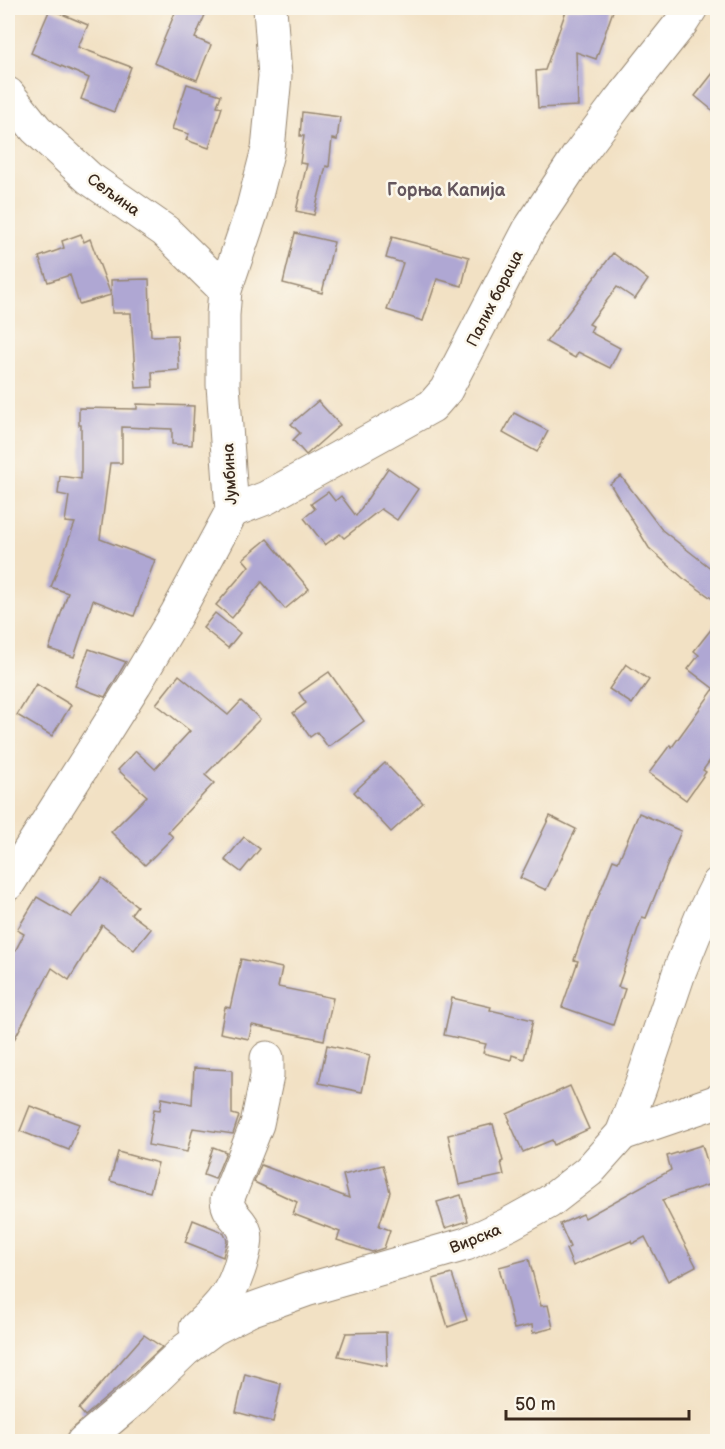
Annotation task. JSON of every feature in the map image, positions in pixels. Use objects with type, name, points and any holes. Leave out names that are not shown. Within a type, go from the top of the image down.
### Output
[{"type":"street","name":"Јумбина","points":[[8,884],[135,684],[176,615],[232,511],[223,385],[225,290],[252,211],[268,149],[275,76],[270,8]]},
{"type":"street","name":"Палих бораца","points":[[232,511],[266,498],[432,406],[446,390],[529,230],[578,156],[691,8]]},
{"type":"street","name":"Сељина","points":[[8,94],[36,129],[89,178],[165,231],[225,290]]},
{"type":"street","name":"Вирска","points":[[83,1442],[134,1399],[185,1350],[213,1329],[249,1310],[306,1290],[466,1245],[549,1202],[589,1171],[622,1134],[680,970],[717,884]]},
{"type":"street","points":[[185,1350],[186,1340],[190,1333],[228,1296],[240,1271],[246,1234],[242,1224],[230,1213],[228,1200],[257,1124],[267,1076],[267,1059]]},
{"type":"street","points":[[622,1134],[717,1101]]},
{"type":"building","points":[[177,8],[208,8],[195,38],[211,45],[197,80],[154,63]]},
{"type":"building","points":[[567,8],[614,8],[596,59],[576,52],[578,106],[538,108],[536,71],[545,70]]},
{"type":"building","points":[[50,9],[88,25],[78,47],[131,67],[114,112],[81,99],[89,78],[31,53]]},
{"type":"building","points":[[717,68],[717,114],[695,96]]},
{"type":"building","points":[[187,84],[221,95],[217,106],[222,107],[209,148],[186,140],[189,134],[172,129]]},
{"type":"building","points":[[302,112],[340,117],[337,140],[332,139],[329,167],[326,166],[314,215],[296,211],[307,164],[300,163],[304,136],[300,136]]},
{"type":"building","points":[[295,233],[334,242],[322,293],[283,283]]},
{"type":"building","points":[[81,234],[84,242],[90,239],[111,295],[79,304],[70,275],[48,282],[39,257],[64,248],[62,241]]},
{"type":"building","points":[[392,237],[469,257],[462,286],[437,279],[423,321],[387,310],[403,263],[386,258]]},
{"type":"building","points":[[613,253],[648,280],[635,299],[617,287],[589,324],[593,326],[590,332],[620,348],[610,368],[578,352],[575,358],[546,342]]},
{"type":"building","points":[[149,279],[151,336],[177,335],[179,370],[152,372],[153,387],[136,388],[131,313],[112,313],[111,280]]},
{"type":"building","points":[[318,401],[340,425],[306,455],[293,440],[300,433],[291,424]]},
{"type":"building","points":[[137,404],[194,406],[192,445],[172,444],[172,429],[122,427],[122,463],[110,463],[100,539],[155,560],[134,616],[93,600],[74,657],[49,649],[68,593],[51,587],[75,523],[65,522],[69,496],[58,494],[60,476],[81,479],[79,408],[137,409]]},
{"type":"building","points":[[514,413],[548,431],[537,452],[503,433]]},
{"type":"building","points":[[388,468],[418,489],[397,520],[381,509],[344,538],[340,534],[325,545],[304,518],[315,509],[311,504],[328,492],[335,501],[341,496],[356,516]]},
{"type":"building","points":[[621,476],[662,530],[717,573],[717,602],[683,578],[649,548],[610,484]]},
{"type":"building","points":[[267,539],[309,589],[285,609],[262,582],[232,618],[216,605],[249,566],[243,559]]},
{"type":"building","points":[[215,613],[240,633],[228,648],[203,628]]},
{"type":"building","points":[[717,622],[717,751],[703,770],[706,772],[686,800],[649,773],[670,745],[672,747],[714,689],[688,669],[699,655],[694,651]]},
{"type":"building","points":[[89,649],[126,662],[105,697],[75,686]]},
{"type":"building","points":[[626,664],[649,680],[632,704],[609,689]]},
{"type":"building","points":[[329,672],[364,721],[328,747],[317,732],[310,737],[293,713],[306,703],[299,693]]},
{"type":"building","points":[[179,675],[228,715],[241,701],[260,719],[205,775],[214,783],[168,832],[173,837],[145,865],[111,832],[147,796],[118,770],[136,751],[155,769],[190,731],[156,704]]},
{"type":"building","points":[[36,684],[71,705],[52,736],[17,715]]},
{"type":"building","points":[[385,763],[423,803],[391,832],[354,792]]},
{"type":"building","points":[[639,813],[681,831],[646,918],[642,917],[618,987],[625,989],[613,1025],[562,1007],[578,961],[574,960],[591,912],[613,860],[618,862]]},
{"type":"building","points":[[550,816],[576,829],[546,890],[520,878]]},
{"type":"building","points":[[244,837],[260,849],[241,872],[225,860]]},
{"type":"building","points":[[102,878],[137,906],[131,914],[151,929],[134,950],[102,925],[69,980],[52,968],[8,1051],[8,965],[24,934],[17,930],[37,897],[71,917]]},
{"type":"building","points":[[241,959],[282,968],[278,987],[333,998],[324,1040],[252,1025],[249,1039],[220,1033],[225,1007],[230,1008]]},
{"type":"building","points":[[452,998],[533,1020],[524,1059],[512,1055],[511,1060],[483,1053],[486,1044],[444,1035]]},
{"type":"building","points":[[327,1045],[370,1055],[362,1092],[319,1083]]},
{"type":"building","points":[[194,1068],[232,1070],[232,1114],[239,1116],[233,1134],[193,1128],[187,1152],[148,1145],[154,1109],[160,1110],[162,1098],[192,1104]]},
{"type":"building","points":[[570,1086],[589,1129],[554,1145],[552,1140],[523,1152],[507,1114]]},
{"type":"building","points":[[30,1106],[79,1124],[69,1150],[20,1131]]},
{"type":"building","points":[[493,1124],[503,1161],[501,1162],[504,1175],[459,1185],[448,1135]]},
{"type":"building","points":[[702,1145],[714,1183],[662,1200],[696,1266],[668,1281],[645,1237],[573,1266],[566,1249],[570,1247],[560,1224],[583,1214],[585,1218],[671,1170],[667,1156]]},
{"type":"building","points":[[213,1147],[226,1152],[215,1179],[204,1175]]},
{"type":"building","points":[[118,1152],[158,1163],[150,1192],[110,1181]]},
{"type":"building","points":[[261,1165],[349,1198],[343,1175],[383,1165],[390,1192],[379,1226],[390,1230],[384,1248],[372,1252],[337,1240],[340,1232],[293,1214],[297,1202],[254,1182]]},
{"type":"building","points":[[461,1195],[468,1221],[445,1228],[437,1202]]},
{"type":"building","points":[[193,1220],[223,1232],[227,1240],[223,1257],[185,1242]]},
{"type":"building","points":[[529,1259],[541,1306],[548,1305],[553,1328],[533,1333],[532,1325],[514,1329],[499,1267]]},
{"type":"building","points":[[452,1274],[467,1320],[448,1327],[433,1279]]},
{"type":"building","points":[[386,1332],[387,1366],[338,1356],[346,1333]]},
{"type":"building","points":[[144,1335],[162,1347],[85,1416],[79,1409]]},
{"type":"building","points":[[245,1374],[281,1384],[273,1422],[236,1412]]},
{"type":"district","name":"Горња Капија","points":[[446,190]]}]
